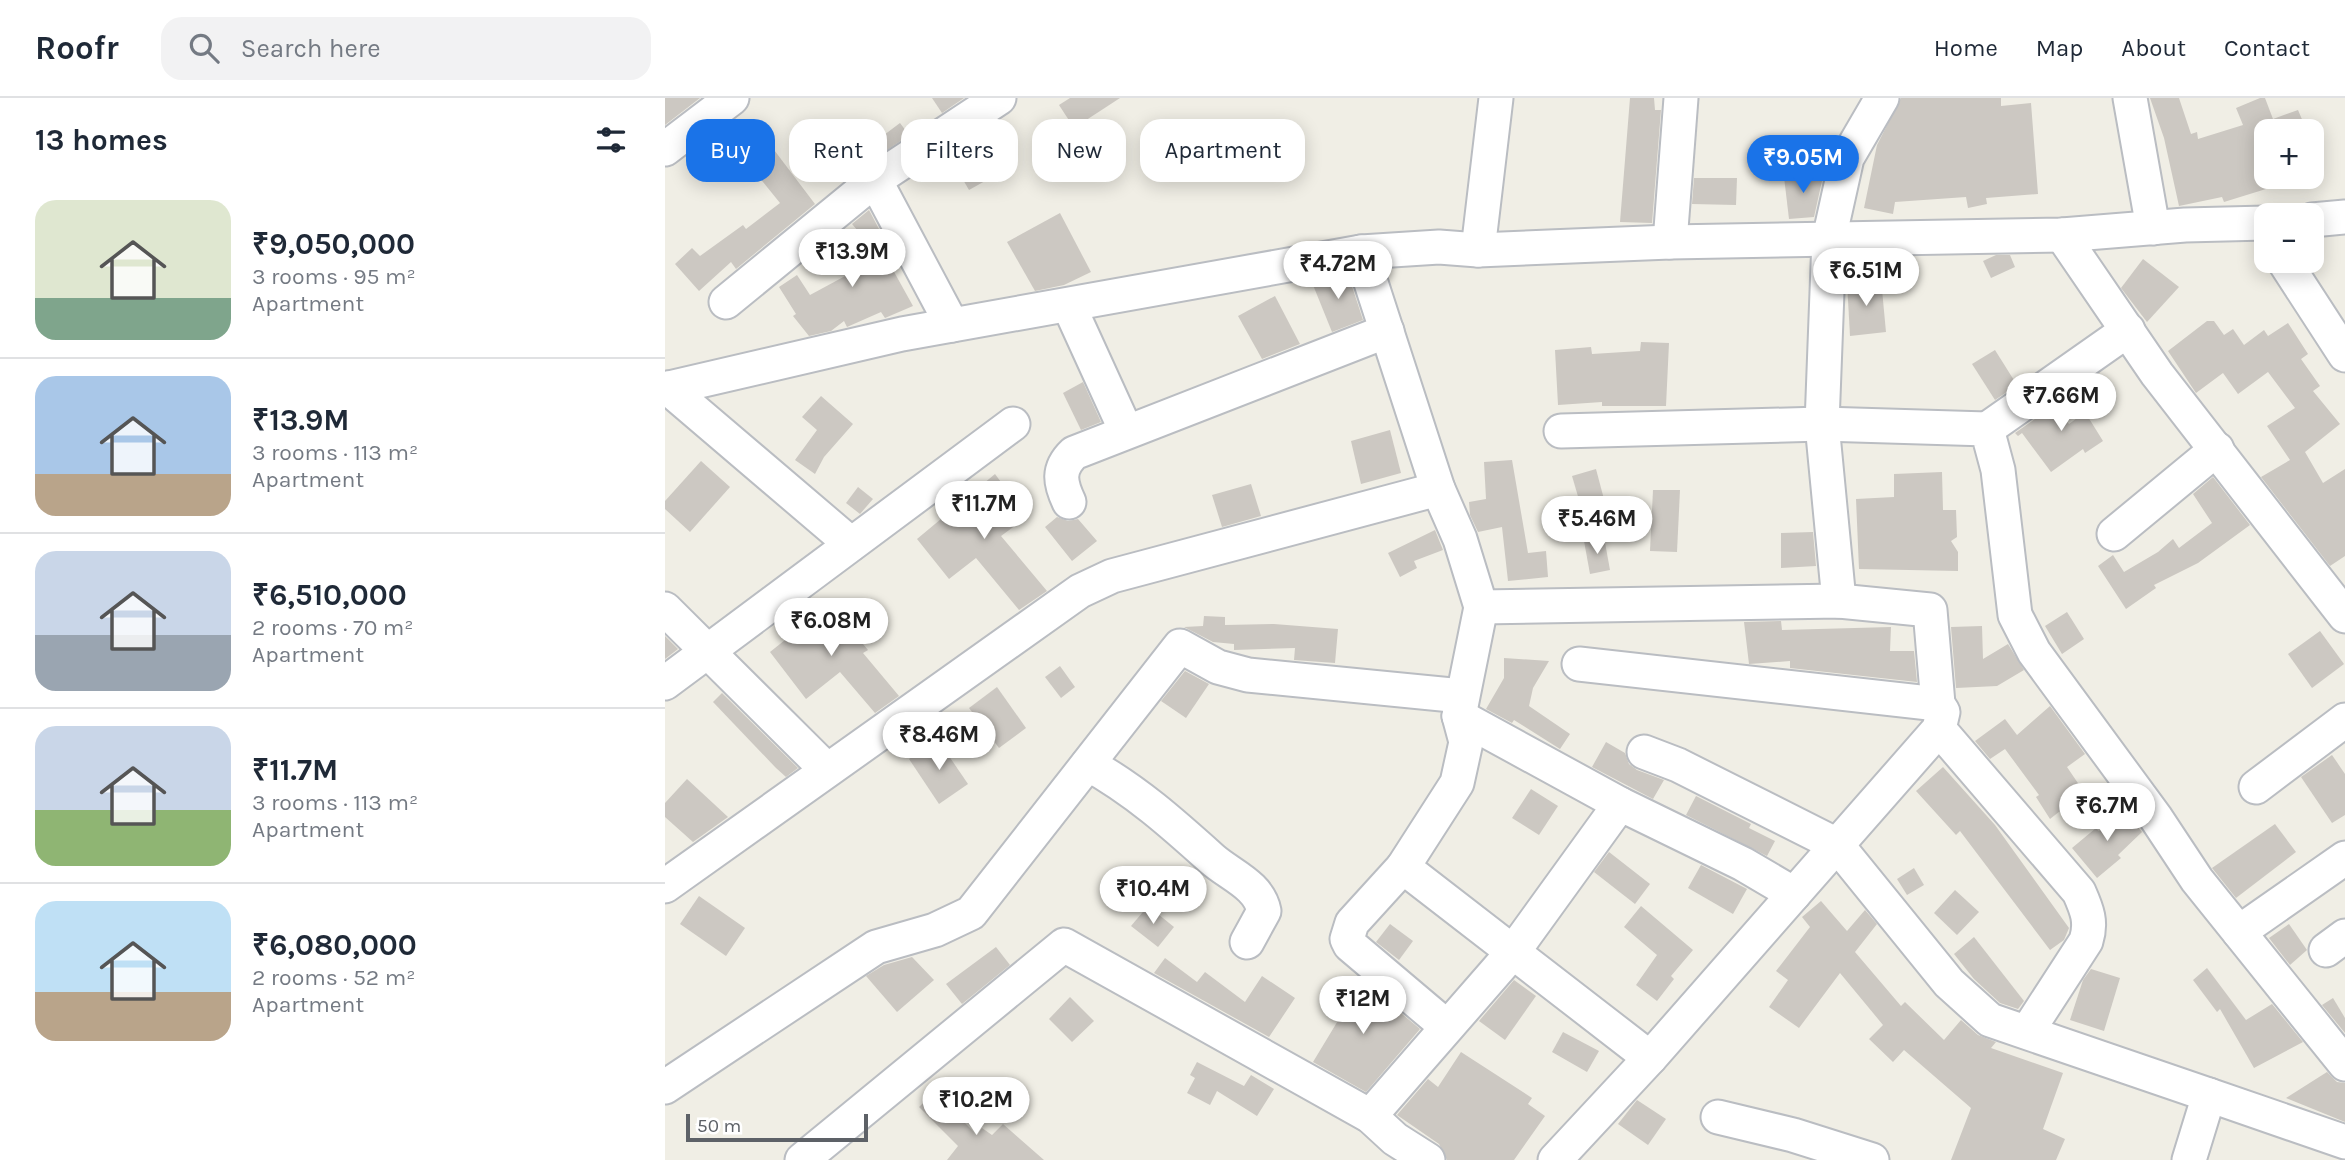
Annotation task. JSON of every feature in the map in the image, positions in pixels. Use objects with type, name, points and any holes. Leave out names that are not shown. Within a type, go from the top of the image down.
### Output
[{"type":"street","points":[[665,149],[733,98]]},
{"type":"street","points":[[887,172],[999,98]]},
{"type":"street","points":[[1478,250],[1496,98]]},
{"type":"street","points":[[1670,242],[1681,98]]},
{"type":"street","points":[[1839,601],[1822,424],[1829,239],[1847,158],[1882,98]]},
{"type":"street","points":[[2130,98],[2153,228]]},
{"type":"street","points":[[726,302],[873,182]]},
{"type":"street","points":[[876,182],[952,325]]},
{"type":"street","points":[[2324,219],[2345,217]]},
{"type":"street","points":[[666,389],[952,325],[1069,306],[1361,251],[1439,247],[1478,250],[1670,242],[2062,235],[2153,228],[2254,227]]},
{"type":"street","points":[[2062,235],[2128,330],[2345,616]]},
{"type":"street","points":[[1361,251],[1438,489],[1460,539],[1481,607],[1460,706],[1467,742],[1457,783],[1403,867],[1352,922],[1346,939],[1447,1027]]},
{"type":"street","points":[[2292,273],[2345,355]]},
{"type":"street","points":[[1069,306],[1126,431]]},
{"type":"street","points":[[1561,431],[1822,424],[1987,429],[2128,330]]},
{"type":"street","points":[[1069,502],[1061,486],[1065,462],[1074,453],[1387,331]]},
{"type":"street","points":[[666,389],[851,544]]},
{"type":"street","points":[[665,683],[1013,424]]},
{"type":"street","points":[[1987,429],[1998,470],[2015,615],[2034,652],[2156,818],[2197,880],[2345,1065]]},
{"type":"street","points":[[2114,534],[2217,449]]},
{"type":"street","points":[[671,873],[827,770],[1045,614],[1112,576],[1438,489]]},
{"type":"street","points":[[1481,607],[1839,601],[1930,610],[1939,716],[2079,892],[2091,925],[2086,941],[2027,1032]]},
{"type":"street","points":[[665,609],[827,770]]},
{"type":"street","points":[[665,1087],[876,947],[935,930],[971,914],[1181,646],[1218,667],[1248,675],[1460,706],[1620,804],[1743,864],[1794,894]]},
{"type":"street","points":[[1579,664],[1939,716]]},
{"type":"street","points":[[1555,1160],[1650,1058],[1837,845],[1939,716]]},
{"type":"street","points":[[2256,787],[2345,720]]},
{"type":"street","points":[[1644,752],[1678,765],[1837,845],[1966,999],[1990,1020],[2345,1142]]},
{"type":"street","points":[[1088,764],[1138,794],[1214,861],[1257,893],[1264,911],[1247,942]]},
{"type":"street","points":[[1370,1116],[1513,952],[1620,804]]},
{"type":"street","points":[[2239,932],[2345,858]]},
{"type":"street","points":[[1403,867],[1650,1058]]},
{"type":"street","points":[[802,1160],[1064,945],[1370,1116],[1387,1150],[1428,1160]]},
{"type":"street","points":[[2189,1160],[2209,1095]]},
{"type":"street","points":[[1718,1117],[1793,1135],[1872,1160]]},
{"type":"building","points":[[665,98],[700,98],[665,125]]},
{"type":"building","points":[[932,98],[964,98],[942,113]]},
{"type":"building","points":[[1070,98],[1120,98],[1088,119],[1068,119],[1059,105]]},
{"type":"building","points":[[1630,98],[1654,98],[1655,110],[1661,110],[1652,223],[1620,222]]},
{"type":"building","points":[[1901,98],[2001,98],[2001,106],[2031,103],[2038,194],[1986,198],[1987,204],[1968,208],[1966,197],[1895,202],[1893,214],[1864,208],[1877,145]]},
{"type":"building","points":[[2150,98],[2179,98],[2191,134],[2197,132],[2198,139],[2243,125],[2236,108],[2265,98],[2273,119],[2254,119],[2254,189],[2266,189],[2224,202],[2222,197],[2179,206],[2164,138]]},
{"type":"building","points":[[2298,110],[2302,119],[2273,119]]},
{"type":"building","points":[[901,124],[901,141],[887,150],[887,133]]},
{"type":"building","points":[[775,151],[789,170],[789,182],[798,182],[815,204],[736,269],[731,262],[699,291],[675,264],[692,248],[700,256],[743,225],[746,229],[780,203],[763,182],[775,182]]},
{"type":"building","points":[[1824,172],[1814,217],[1789,219],[1784,177]]},
{"type":"building","points":[[1694,178],[1737,178],[1736,205],[1692,204]]},
{"type":"building","points":[[964,182],[983,182],[969,190]]},
{"type":"building","points":[[869,210],[898,265],[893,270],[913,306],[885,318],[881,312],[847,327],[844,321],[831,331],[809,336],[793,316],[796,314],[779,287],[797,275],[810,295],[860,268],[857,263],[875,251],[852,224]]},
{"type":"building","points":[[1060,213],[1091,272],[1064,285],[1035,291],[1007,242]]},
{"type":"building","points":[[1996,255],[2010,255],[2015,267],[1991,278],[1983,261]]},
{"type":"building","points":[[2143,259],[2179,287],[2147,322],[2121,288]]},
{"type":"building","points":[[1348,274],[1363,320],[1332,332],[1311,280]]},
{"type":"building","points":[[1881,279],[1886,332],[1850,336],[1847,282]]},
{"type":"building","points":[[1275,296],[1300,344],[1262,359],[1238,316]]},
{"type":"building","points":[[2207,321],[2214,321],[2224,335],[2233,329],[2244,345],[2264,330],[2268,336],[2288,323],[2308,354],[2301,359],[2320,386],[2313,391],[2340,424],[2305,452],[2323,483],[2345,469],[2345,556],[2330,566],[2261,477],[2290,460],[2267,426],[2295,408],[2268,372],[2238,394],[2223,373],[2196,393],[2168,351]]},
{"type":"building","points":[[1641,342],[1669,343],[1666,406],[1602,406],[1602,402],[1558,405],[1555,350],[1591,347],[1592,354],[1640,351]]},
{"type":"building","points":[[1995,350],[2017,385],[1995,400],[1972,364]]},
{"type":"building","points":[[2099,374],[2061,415],[2069,424],[2085,412],[2103,441],[2085,453],[2083,449],[2051,472],[2022,433],[2018,436],[2015,433]]},
{"type":"building","points":[[1083,382],[1101,422],[1081,430],[1063,393]]},
{"type":"building","points":[[821,396],[853,424],[824,457],[815,474],[795,460],[817,430],[802,417]]},
{"type":"building","points":[[1390,430],[1401,473],[1361,484],[1351,441]]},
{"type":"building","points":[[1512,460],[1528,553],[1546,551],[1548,577],[1508,581],[1502,527],[1478,532],[1470,515],[1469,502],[1486,499],[1484,462]]},
{"type":"building","points":[[701,461],[730,487],[690,532],[665,509],[665,501]]},
{"type":"building","points":[[1596,469],[1605,503],[1582,510],[1572,476]]},
{"type":"building","points":[[1942,472],[1943,510],[1956,510],[1957,537],[1951,541],[1958,552],[1958,571],[1859,569],[1856,499],[1894,497],[1894,474]]},
{"type":"building","points":[[995,474],[1027,517],[1001,536],[1047,591],[1019,610],[976,558],[949,579],[917,539]]},
{"type":"building","points":[[2213,477],[2250,525],[2198,563],[2154,585],[2156,588],[2126,609],[2098,566],[2113,555],[2124,572],[2158,552],[2173,539],[2179,548],[2212,523],[2193,494]]},
{"type":"building","points":[[1251,484],[1261,516],[1222,527],[1212,495]]},
{"type":"building","points":[[858,487],[873,499],[860,514],[846,503]]},
{"type":"building","points":[[1653,490],[1680,490],[1677,552],[1650,551]]},
{"type":"building","points":[[1057,517],[1068,521],[1078,519],[1097,541],[1072,561],[1045,527]]},
{"type":"building","points":[[1435,530],[1443,550],[1414,561],[1417,568],[1400,577],[1388,553]]},
{"type":"building","points":[[1813,532],[1816,566],[1781,568],[1781,533]]},
{"type":"building","points":[[1604,537],[1610,570],[1590,574],[1584,541]]},
{"type":"building","points":[[826,600],[868,650],[863,653],[899,696],[875,713],[840,672],[806,699],[770,652],[805,624],[802,620]]},
{"type":"building","points":[[2067,612],[2084,639],[2062,654],[2045,626]]},
{"type":"building","points":[[1204,616],[1225,617],[1225,625],[1274,624],[1338,629],[1335,663],[1294,660],[1295,648],[1234,650],[1234,644],[1213,642],[1184,627],[1203,626]]},
{"type":"building","points":[[1781,621],[1782,630],[1891,627],[1890,651],[1914,651],[1917,682],[1790,668],[1790,661],[1749,664],[1744,622]]},
{"type":"building","points":[[1982,626],[1983,659],[2008,644],[2024,670],[1997,686],[1956,688],[1951,627]]},
{"type":"building","points":[[2320,631],[2344,664],[2312,688],[2288,654]]},
{"type":"building","points":[[665,636],[678,649],[665,659]]},
{"type":"building","points":[[1504,658],[1549,661],[1533,688],[1529,706],[1570,734],[1560,749],[1514,720],[1512,723],[1486,709],[1504,678]]},
{"type":"building","points":[[1060,666],[1075,687],[1061,698],[1045,677]]},
{"type":"building","points":[[1185,671],[1209,684],[1186,718],[1161,701]]},
{"type":"building","points":[[997,687],[1026,728],[999,748],[969,708]]},
{"type":"building","points":[[722,693],[798,768],[786,777],[776,768],[713,702]]},
{"type":"building","points":[[2050,706],[2085,754],[2067,767],[2084,792],[2050,819],[2036,797],[2039,795],[2005,749],[1990,759],[1975,741],[2005,719],[2017,735]]},
{"type":"building","points":[[938,740],[968,784],[939,804],[909,759]]},
{"type":"building","points":[[1606,742],[1625,753],[1629,764],[1637,770],[1664,780],[1653,799],[1592,767]]},
{"type":"building","points":[[2332,755],[2345,774],[2345,815],[2332,823],[2301,777]]},
{"type":"building","points":[[1943,767],[1995,825],[2069,928],[2064,940],[2050,950],[1960,831],[1956,835],[1916,791]]},
{"type":"building","points":[[687,779],[728,817],[693,842],[665,817],[665,803]]},
{"type":"building","points":[[1531,789],[1558,806],[1539,835],[1512,818]]},
{"type":"building","points":[[1696,796],[1751,824],[1749,828],[1775,841],[1767,856],[1686,815]]},
{"type":"building","points":[[2122,808],[2142,832],[2118,855],[2121,858],[2097,878],[2072,848],[2096,828],[2099,831]]},
{"type":"building","points":[[2275,824],[2296,852],[2236,898],[2212,868]]},
{"type":"building","points":[[1609,852],[1650,884],[1635,904],[1594,872]]},
{"type":"building","points":[[1701,865],[1747,889],[1733,914],[1688,888]]},
{"type":"building","points":[[1914,868],[1924,885],[1907,895],[1897,879]]},
{"type":"building","points":[[1955,890],[1979,912],[1957,935],[1934,913]]},
{"type":"building","points":[[699,896],[745,928],[726,956],[680,924]]},
{"type":"building","points":[[1821,901],[1847,931],[1865,910],[1877,924],[1855,952],[1901,1006],[1905,1002],[1944,1040],[1961,1020],[1978,1035],[1996,1042],[1991,1048],[2063,1073],[2043,1129],[2065,1139],[2056,1160],[1951,1160],[1971,1108],[1904,1050],[1893,1062],[1869,1039],[1883,1025],[1840,973],[1799,1028],[1769,1007],[1788,980],[1776,971],[1810,927],[1802,917]]},
{"type":"building","points":[[1148,906],[1174,927],[1158,947],[1131,926]]},
{"type":"building","points":[[1641,906],[1693,950],[1671,976],[1674,979],[1657,1001],[1636,985],[1657,955],[1624,927]]},
{"type":"building","points":[[1390,924],[1413,941],[1399,960],[1376,942]]},
{"type":"building","points":[[2289,924],[2307,950],[2290,965],[2269,938]]},
{"type":"building","points":[[1974,937],[2024,1001],[2018,1009],[2000,1003],[1974,979],[1954,954]]},
{"type":"building","points":[[996,947],[1010,965],[962,1004],[946,984]]},
{"type":"building","points":[[912,957],[934,980],[897,1012],[866,976],[884,965]]},
{"type":"building","points":[[1165,958],[1197,982],[1205,972],[1245,1002],[1262,976],[1295,998],[1269,1037],[1154,973]]},
{"type":"building","points":[[2207,968],[2246,1020],[2272,1004],[2303,1042],[2254,1068],[2220,1009],[2217,1012],[2193,980]]},
{"type":"building","points":[[2091,969],[2120,978],[2104,1031],[2070,1020],[2083,980]]},
{"type":"building","points":[[1341,980],[1366,994],[1371,988],[1420,1029],[1366,1092],[1313,1062],[1339,1019],[1324,1011]]},
{"type":"building","points":[[1514,980],[1536,996],[1505,1040],[1479,1021]]},
{"type":"building","points":[[1070,997],[1094,1021],[1072,1042],[1049,1019]]},
{"type":"building","points":[[2333,998],[2345,1018],[2345,1033],[2322,1005]]},
{"type":"building","points":[[1563,1032],[1599,1051],[1587,1072],[1552,1052]]},
{"type":"building","points":[[1461,1052],[1532,1098],[1528,1104],[1545,1116],[1514,1160],[1447,1160],[1439,1144],[1397,1115],[1428,1079],[1438,1087]]},
{"type":"building","points":[[1197,1062],[1244,1086],[1251,1075],[1274,1089],[1257,1116],[1217,1091],[1210,1105],[1187,1093],[1195,1078],[1190,1075]]},
{"type":"building","points":[[2327,1072],[2337,1082],[2345,1083],[2345,1122],[2286,1098]]},
{"type":"building","points":[[934,1092],[977,1135],[982,1128],[992,1135],[1003,1124],[1044,1160],[947,1160],[958,1146],[919,1107]]},
{"type":"building","points":[[1637,1100],[1666,1119],[1648,1145],[1618,1124]]}]
